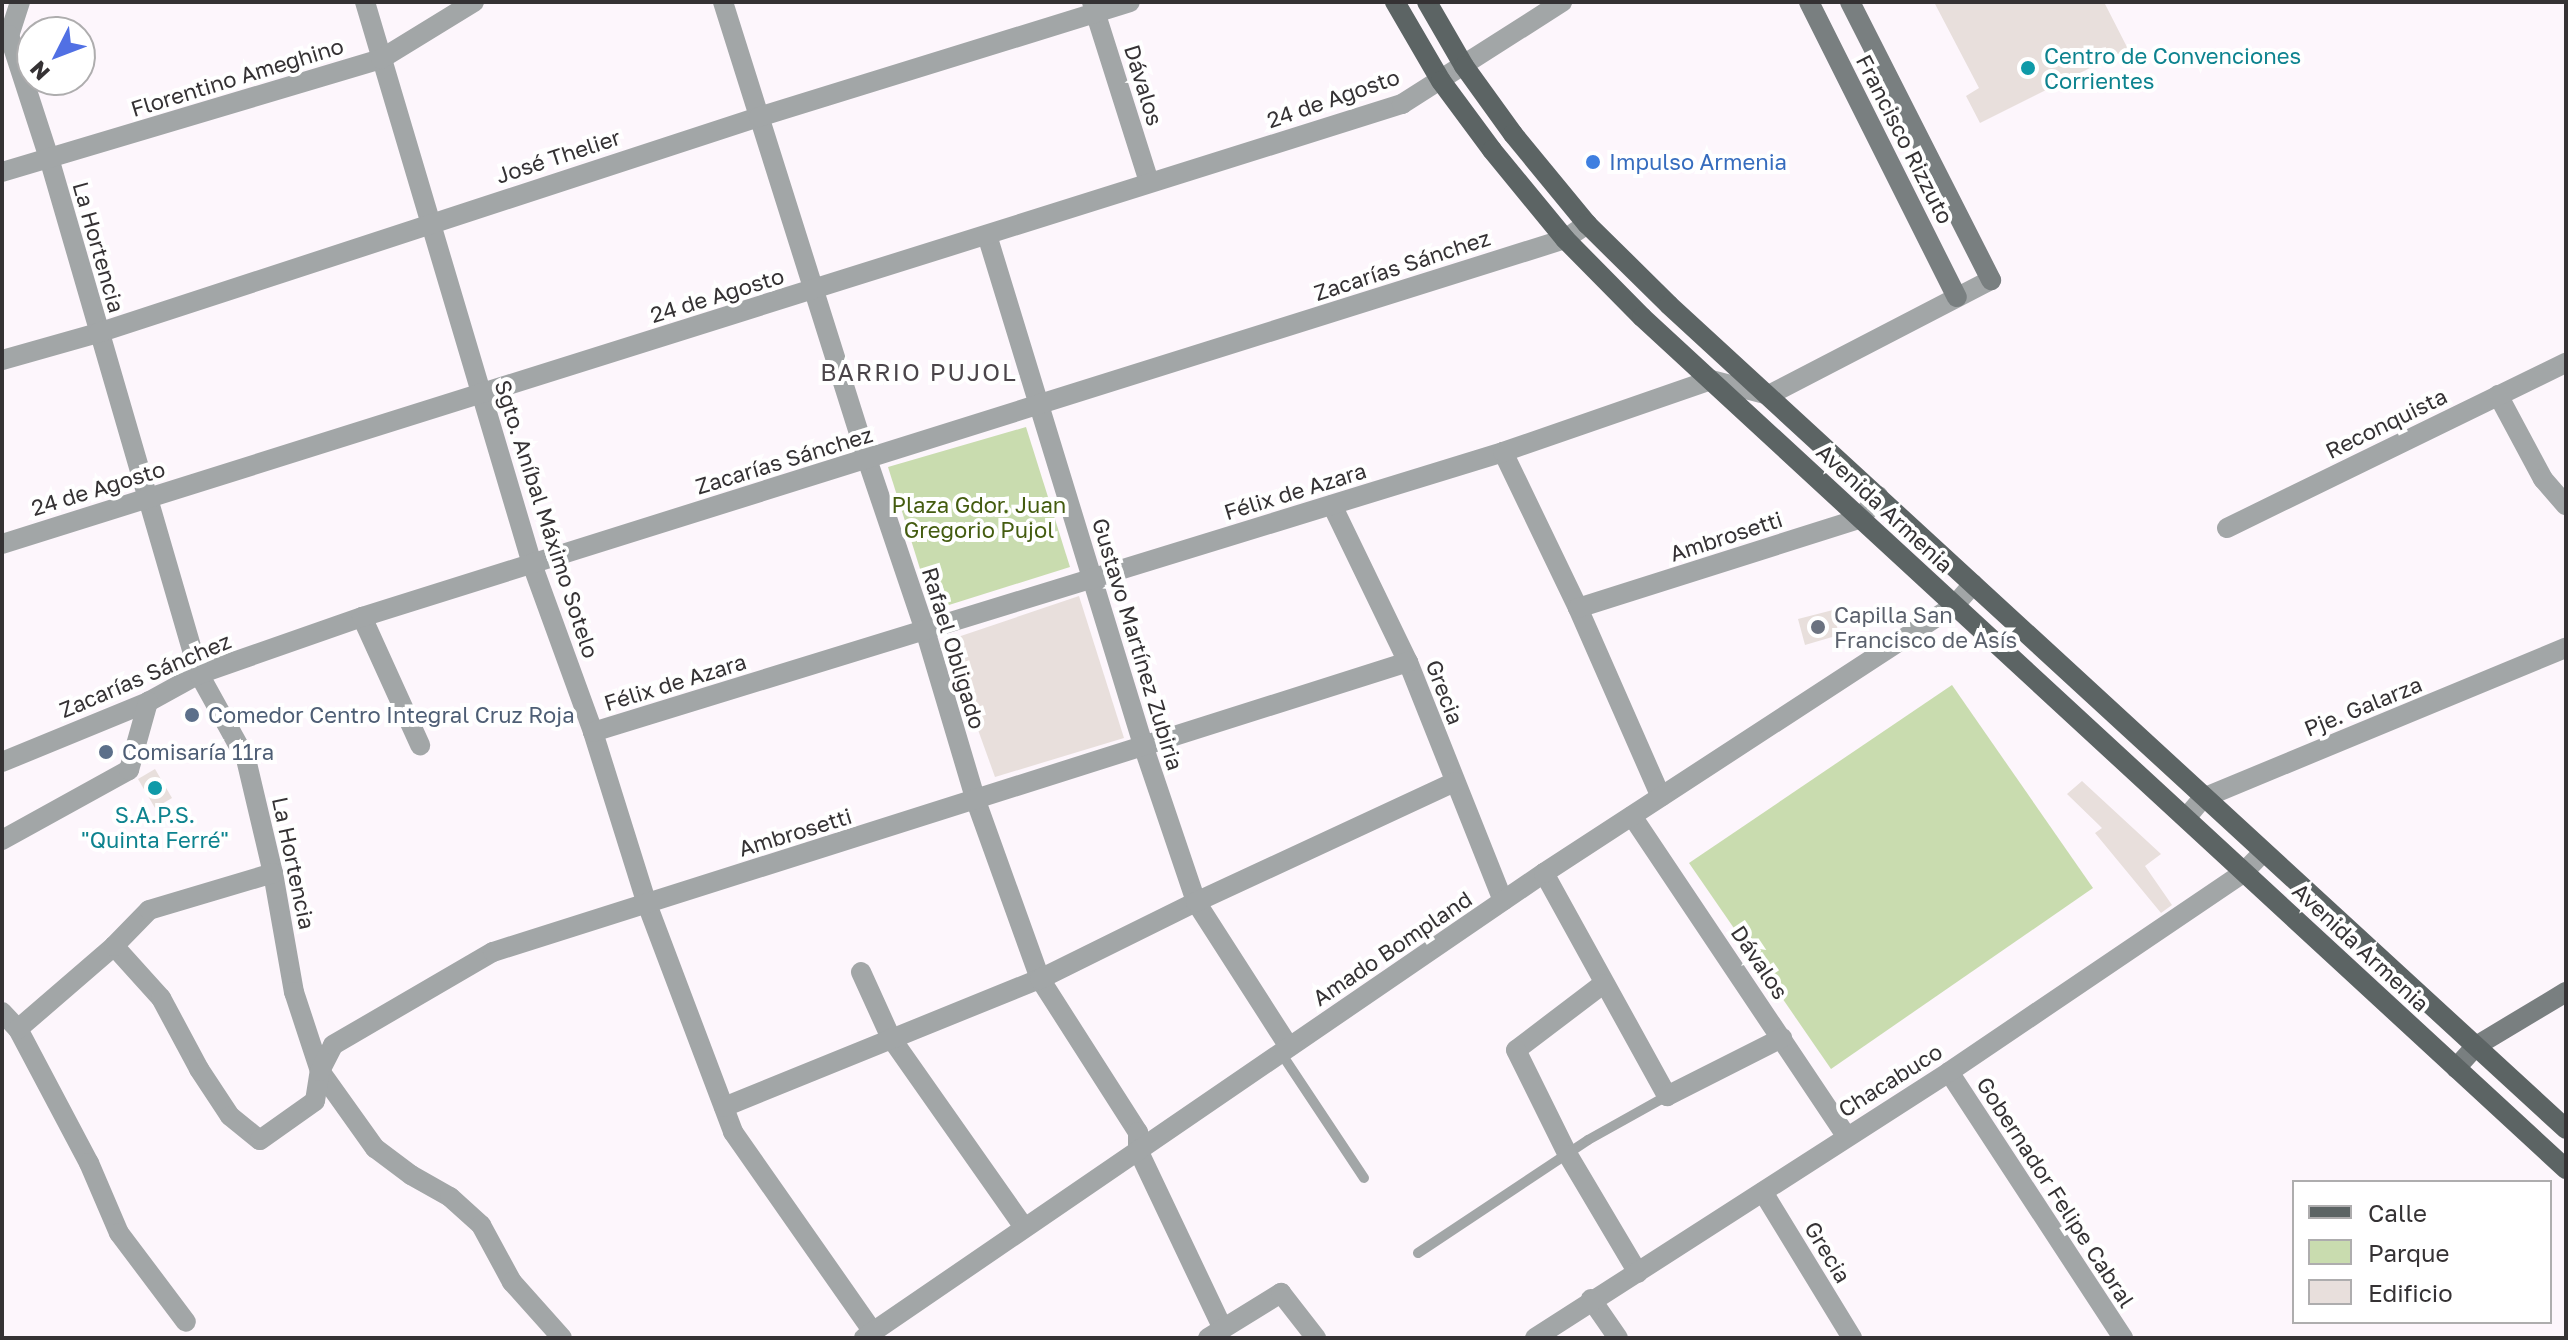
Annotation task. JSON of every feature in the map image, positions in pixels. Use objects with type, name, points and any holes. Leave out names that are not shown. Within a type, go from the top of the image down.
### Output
[{"type":"main road","name":"Avenida Armenia","points":[[1395,2],[1441,81],[1565,239],[1642,317],[2566,1169]]},
{"type":"main road","name":"Avenida Armenia","points":[[1427,2],[1464,66],[1513,134],[1587,224],[1669,305],[2566,1129]]},
{"type":"street","name":"La Hortencia","points":[[20,2],[9,35],[49,158],[199,674],[246,759],[273,873],[294,992],[320,1071],[375,1148],[411,1175],[450,1197],[481,1225],[512,1282],[562,1338]]},
{"type":"street","name":"Sgto. Aníbal Máximo Sotelo","points":[[365,2],[532,564],[593,732],[647,904],[724,1107],[749,1158],[868,1335]]},
{"type":"street","name":"Florentino Ameghino","points":[[2,172],[381,59],[474,2]]},
{"type":"street","name":"Rafael Obligado","points":[[723,2],[867,459],[925,630],[976,801],[1040,979],[1138,1132],[1138,1150]]},
{"type":"street","name":"José Thelier","points":[[2,360],[98,333],[1094,8],[1130,2]]},
{"type":"street","name":"24 de Agosto","points":[[2,544],[1402,104],[1562,2]]},
{"type":"street","name":"Francisco Rizzuto","points":[[1809,2],[1957,297],[1991,280],[1850,2]]},
{"type":"street","name":"Dávalos","points":[[1094,8],[1149,182]]},
{"type":"street","name":"Zacarías Sánchez","points":[[2,762],[148,702],[199,674],[362,617],[1565,239],[1587,224]]},
{"type":"street","name":"Gustavo Martínez Zubiria","points":[[987,235],[1144,748],[1196,902],[1285,1050]]},
{"type":"street","points":[[1711,380],[1769,395],[1957,297]]},
{"type":"street","name":"Reconquista","points":[[2227,528],[2566,363]]},
{"type":"street","name":"Félix de Azara","points":[[593,732],[1503,452],[1711,380]]},
{"type":"street","points":[[2498,395],[2543,479],[2564,505]]},
{"type":"street","points":[[1503,452],[1578,608],[1661,797]]},
{"type":"street","points":[[1861,518],[1878,496]]},
{"type":"street","name":"Grecia","points":[[1332,505],[1408,662],[1503,901]]},
{"type":"street","name":"Ambrosetti","points":[[1578,608],[1861,518]]},
{"type":"street","name":"Amado Bompland","points":[[868,1335],[1544,873],[1954,606],[1973,584]]},
{"type":"street","points":[[362,617],[420,745]]},
{"type":"street","name":"Pje. Galarza","points":[[2186,818],[2203,798],[2566,648]]},
{"type":"street","name":"Ambrosetti","points":[[114,946],[161,998],[199,1069],[230,1116],[260,1140],[315,1101],[320,1071],[333,1045],[493,952],[1408,662]]},
{"type":"street","points":[[2,840],[129,770],[148,702]]},
{"type":"street","points":[[724,1107],[1040,979],[1196,902],[1454,782]]},
{"type":"street","name":"Dávalos","points":[[1632,816],[1846,1136]]},
{"type":"street","name":"Chacabuco","points":[[1535,1338],[1591,1299],[1638,1273],[1949,1072],[2244,872],[2263,852]]},
{"type":"street","points":[[18,1029],[114,946],[149,910],[273,873]]},
{"type":"street","points":[[1544,873],[1667,1096],[1782,1038]]},
{"type":"street","points":[[861,972],[891,1038],[1024,1227]]},
{"type":"street","points":[[1603,984],[1516,1050],[1568,1155],[1638,1273]]},
{"type":"street","points":[[2456,1068],[2476,1046],[2566,992]]},
{"type":"street","points":[[2,1012],[18,1029],[89,1163],[119,1233],[186,1322]]},
{"type":"street","name":"Gobernador Felipe Cabral","points":[[1949,1072],[2123,1338]]},
{"type":"street","points":[[1138,1150],[1215,1332],[1281,1293],[1316,1338]]},
{"type":"street","name":"Grecia","points":[[1763,1192],[1852,1338]]},
{"type":"street","points":[[1591,1299],[1618,1338]]},
{"type":"lane","points":[[1285,1050],[1364,1178]]},
{"type":"lane","points":[[1418,1253],[1568,1155],[1667,1096]]},
{"type":"green space","name":"Plaza Gdor. Juan Gregorio Pujol","points":[[1026,427],[1070,567],[933,610],[888,467]]},
{"type":"green space","points":[[1952,685],[2093,888],[1831,1069],[1689,863]]},
{"type":"building","name":"Centro de Convenciones Corrientes","points":[[1934,2],[2104,2],[2128,49],[1980,123],[1966,96],[1979,88]]},
{"type":"building","points":[[1079,596],[1124,738],[995,777],[946,641]]},
{"type":"building","name":"Capilla San Francisco de Asís","points":[[1833,610],[1839,635],[1805,645],[1798,619]]},
{"type":"building","name":"S.A.P.S. \"Quinta Ferré\"","points":[[155,769],[172,798],[155,808],[138,779]]},
{"type":"building","points":[[2082,781],[2161,854],[2145,866],[2172,905],[2161,913],[2095,833],[2102,828],[2067,794]]},
{"type":"place","name":"Centro de Convenciones Corrientes","points":[[2028,68]]},
{"type":"place","name":"Impulso Armenia","points":[[1593,162]]},
{"type":"place","name":"Capilla San Francisco de Asís","points":[[1818,627]]},
{"type":"place","name":"Comedor Centro Integral Cruz Roja","points":[[192,715]]},
{"type":"place","name":"Comisaría 11ra","points":[[106,752]]},
{"type":"place","name":"S.A.P.S. \"Quinta Ferré\"","points":[[155,788]]},
{"type":"district","name":"BARRIO PUJOL","points":[[919,372]]}]
